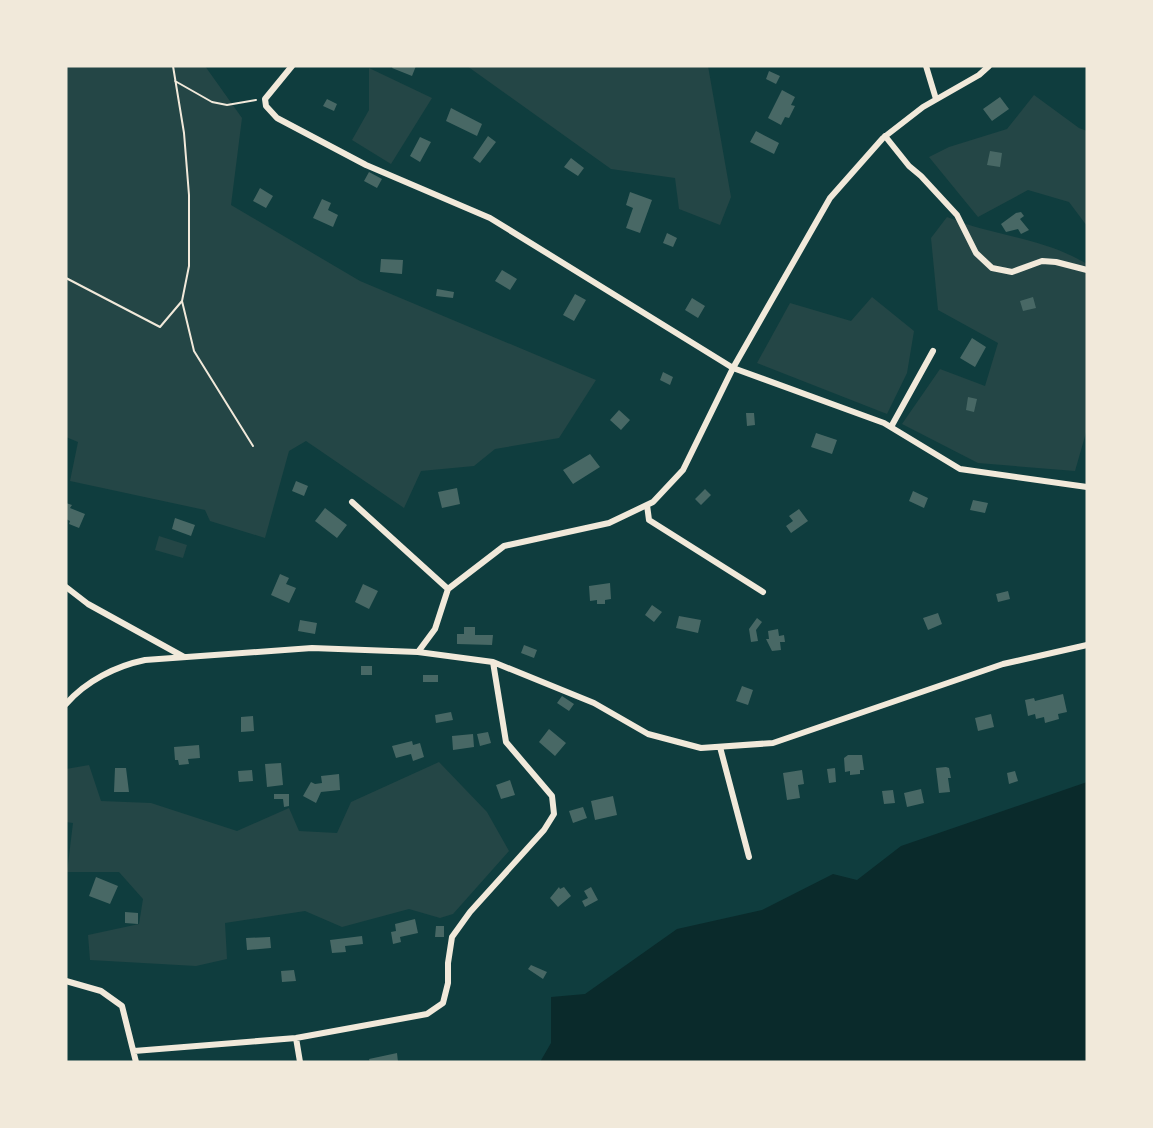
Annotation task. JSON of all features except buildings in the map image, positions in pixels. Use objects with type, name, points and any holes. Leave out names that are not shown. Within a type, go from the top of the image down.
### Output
[{"type":"street","points":[[292,66],[265,99],[266,106],[277,118],[366,165],[490,218],[733,368],[891,427],[960,469],[1087,487]]},
{"type":"street","points":[[926,66],[936,99]]},
{"type":"street","points":[[418,652],[435,629],[448,590],[504,546],[609,523],[647,505],[683,470],[733,368],[830,198],[885,136],[936,99],[979,75],[989,66]]},
{"type":"street","points":[[885,136],[909,166],[957,215],[976,253],[992,268],[1012,272],[1042,261],[1087,270]]},
{"type":"street","points":[[891,427],[933,351]]},
{"type":"street","points":[[352,502],[448,590]]},
{"type":"street","points":[[647,505],[649,520],[763,592]]},
{"type":"street","points":[[66,587],[88,604],[184,657]]},
{"type":"street","points":[[66,704],[74,695],[120,665],[184,657],[312,648],[418,652],[493,662],[594,703],[648,734],[701,748],[720,747],[773,743],[1003,664],[1087,645]]},
{"type":"street","points":[[134,1051],[296,1038],[427,1014],[443,1003],[448,983],[452,938],[470,912],[544,830],[554,814],[552,796],[506,742],[493,662]]},
{"type":"street","points":[[720,747],[749,857]]},
{"type":"street","points":[[66,981],[101,991],[122,1006],[136,1062]]},
{"type":"street","points":[[296,1038],[300,1062]]},
{"type":"path","points":[[172,66],[189,195],[189,266],[182,301],[194,351],[253,446]]},
{"type":"path","points":[[175,81],[212,102],[227,105],[256,100],[265,102]]},
{"type":"path","points":[[66,278],[159,327],[182,301]]},
{"type":"shaded area","points":[[66,66],[205,66],[242,118],[231,205],[360,281],[596,380],[559,438],[495,449],[474,466],[421,471],[404,508],[306,441],[289,451],[265,538],[210,521],[205,510],[70,481],[78,442],[66,437]]},
{"type":"shaded area","points":[[467,66],[708,66],[731,197],[720,225],[679,209],[675,178],[611,169]]},
{"type":"shaded area","points":[[369,68],[432,98],[391,164],[352,140],[369,110]]},
{"type":"shaded area","points":[[1034,95],[1079,128],[1087,131],[1087,226],[1069,202],[1028,190],[978,217],[929,157],[949,147],[1007,129]]},
{"type":"shaded area","points":[[947,217],[1053,248],[1087,264],[1087,429],[1075,471],[978,463],[902,424],[940,369],[985,386],[998,343],[938,310],[931,238]]},
{"type":"shaded area","points":[[872,297],[914,331],[907,373],[887,414],[757,363],[790,303],[851,321]]},
{"type":"shaded area","points":[[159,536],[187,545],[183,558],[155,550]]},
{"type":"shaded area","points":[[439,762],[487,812],[509,851],[453,914],[440,918],[409,909],[342,927],[305,911],[225,923],[227,959],[196,966],[90,960],[88,935],[139,924],[143,899],[119,872],[67,872],[73,823],[66,822],[66,769],[89,765],[101,801],[151,803],[237,831],[289,808],[299,831],[337,833],[351,802]]},
{"type":"shaded area","points":[[1087,782],[1087,1062],[540,1062],[551,1043],[551,997],[585,994],[677,929],[762,910],[833,874],[857,880],[901,846]]}]
